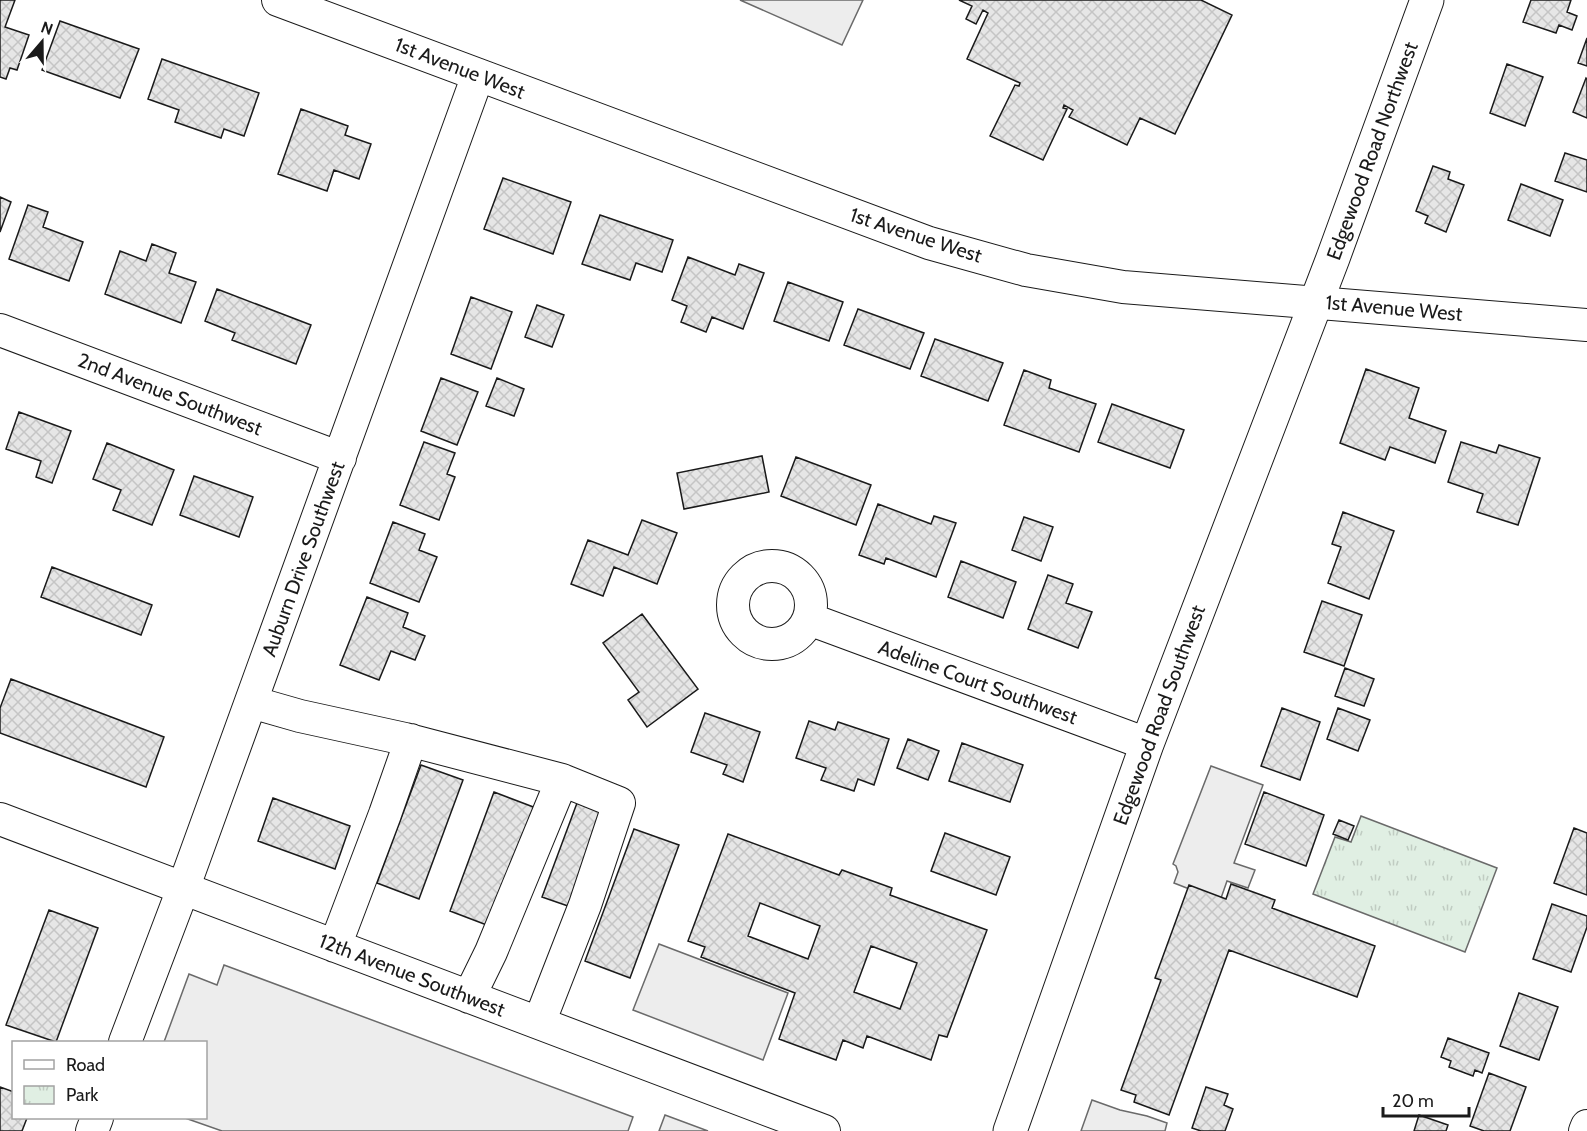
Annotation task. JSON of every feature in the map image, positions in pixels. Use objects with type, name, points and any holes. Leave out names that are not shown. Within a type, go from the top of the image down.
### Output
[{"type":"main road","name":"Edgewood Road Northwest","points":[[1316,302],[1427,0]]},
{"type":"main road","name":"Edgewood Road Southwest","points":[[1010,1131],[1146,744],[1316,302]]},
{"type":"street","name":"1st Avenue West","points":[[278,0],[929,243],[1026,270],[1123,287],[1587,324]]},
{"type":"street","name":"Auburn Drive Southwest","points":[[125,1041],[183,889],[478,75]]},
{"type":"street","name":"2nd Avenue Southwest","points":[[0,330],[340,458]]},
{"type":"street","name":"Adeline Court Southwest","points":[[809,619],[1146,744]]},
{"type":"street","points":[[251,702],[300,716],[411,740],[562,780],[619,803],[585,905],[539,1023]]},
{"type":"street","points":[[335,946],[411,740]]},
{"type":"street","points":[[469,997],[491,952],[562,780]]},
{"type":"street","name":"12th Avenue Southwest","points":[[0,819],[824,1131]]},
{"type":"street","points":[[1585,1131],[1587,1126]]},
{"type":"green space","points":[[1361,816],[1497,868],[1465,952],[1313,894],[1335,837],[1351,842]]},
{"type":"shaded area","points":[[740,0],[863,0],[842,45]]},
{"type":"shaded area","points":[[1211,766],[1263,785],[1234,863],[1255,870],[1248,888],[1227,881],[1220,901],[1174,883],[1178,872],[1173,864]]},
{"type":"shaded area","points":[[659,944],[788,993],[763,1060],[633,1010]]},
{"type":"shaded area","points":[[224,965],[633,1117],[628,1131],[222,1131],[188,1119],[207,1119],[207,1041],[164,1041],[189,974],[217,985]]},
{"type":"shaded area","points":[[1092,1100],[1167,1123],[1165,1131],[1081,1131]]},
{"type":"shaded area","points":[[665,1115],[708,1131],[659,1131]]},
{"type":"building","points":[[0,0],[15,0],[5,27],[29,35],[17,70],[10,68],[6,79],[0,77]]},
{"type":"building","points":[[959,0],[1201,0],[1232,15],[1175,134],[1140,118],[1127,145],[1069,117],[1073,110],[1064,105],[1063,108],[1067,109],[1043,160],[990,136],[1015,85],[1019,86],[1020,83],[967,59],[988,13],[983,10],[976,24],[966,19],[972,6]]},
{"type":"building","points":[[1531,0],[1571,0],[1567,12],[1577,16],[1572,30],[1559,25],[1556,33],[1523,22]]},
{"type":"building","points":[[60,21],[139,49],[120,98],[42,70]]},
{"type":"building","points":[[1587,38],[1587,66],[1578,63]]},
{"type":"building","points":[[162,59],[259,93],[244,136],[224,129],[221,138],[175,122],[179,110],[148,99]]},
{"type":"building","points":[[1507,64],[1543,77],[1525,126],[1490,113]]},
{"type":"building","points":[[1587,79],[1587,118],[1573,112]]},
{"type":"building","points":[[301,109],[348,126],[345,135],[371,144],[359,179],[334,170],[327,191],[278,174]]},
{"type":"building","points":[[1565,153],[1587,160],[1587,192],[1555,181]]},
{"type":"building","points":[[1433,166],[1450,172],[1448,179],[1464,185],[1446,232],[1425,223],[1428,216],[1416,211]]},
{"type":"building","points":[[503,178],[571,202],[553,254],[484,229]]},
{"type":"building","points":[[1521,184],[1563,200],[1550,236],[1508,220]]},
{"type":"building","points":[[0,197],[11,202],[0,232]]},
{"type":"building","points":[[28,205],[48,212],[43,227],[83,242],[69,281],[9,259]]},
{"type":"building","points":[[600,215],[673,240],[662,272],[636,263],[630,280],[582,264]]},
{"type":"building","points":[[152,244],[176,253],[169,273],[196,282],[181,323],[105,294],[120,251],[146,261]]},
{"type":"building","points":[[688,257],[735,275],[739,264],[764,273],[743,329],[712,317],[706,332],[681,322],[687,306],[672,300]]},
{"type":"building","points":[[788,282],[843,302],[829,341],[774,321]]},
{"type":"building","points":[[217,289],[311,325],[296,364],[232,340],[235,333],[205,321]]},
{"type":"building","points":[[471,297],[512,312],[491,369],[451,354]]},
{"type":"building","points":[[537,305],[564,315],[552,347],[525,337]]},
{"type":"building","points":[[858,309],[924,333],[910,369],[844,345]]},
{"type":"building","points":[[935,339],[1003,363],[988,401],[921,376]]},
{"type":"building","points":[[1366,369],[1419,388],[1409,418],[1446,431],[1435,463],[1390,447],[1385,460],[1340,443]]},
{"type":"building","points":[[1024,370],[1051,380],[1049,388],[1096,404],[1079,452],[1004,425]]},
{"type":"building","points":[[441,378],[478,392],[457,445],[421,431]]},
{"type":"building","points":[[497,378],[524,389],[514,416],[486,406]]},
{"type":"building","points":[[1112,404],[1184,430],[1170,468],[1098,442]]},
{"type":"building","points":[[19,412],[71,431],[52,483],[36,477],[41,461],[6,449]]},
{"type":"building","points":[[424,442],[455,453],[447,474],[455,477],[439,520],[400,505]]},
{"type":"building","points":[[1461,442],[1496,453],[1499,445],[1540,458],[1518,525],[1477,512],[1483,494],[1448,482]]},
{"type":"building","points":[[107,443],[174,470],[152,525],[113,510],[121,490],[93,479]]},
{"type":"building","points":[[762,456],[769,492],[684,509],[677,473]]},
{"type":"building","points":[[796,457],[871,485],[856,525],[781,496]]},
{"type":"building","points":[[194,476],[253,497],[239,537],[180,515]]},
{"type":"building","points":[[878,504],[931,524],[934,516],[956,523],[936,577],[886,558],[884,564],[859,555]]},
{"type":"building","points":[[1343,512],[1394,531],[1369,599],[1328,583],[1341,547],[1332,544]]},
{"type":"building","points":[[1024,517],[1053,527],[1041,561],[1012,550]]},
{"type":"building","points":[[642,520],[677,533],[657,584],[614,567],[603,596],[571,584],[588,540],[628,555]]},
{"type":"building","points":[[393,522],[425,534],[419,550],[437,557],[419,602],[370,583]]},
{"type":"building","points":[[961,561],[1016,582],[1003,618],[948,597]]},
{"type":"building","points":[[52,567],[152,605],[141,635],[41,597]]},
{"type":"building","points":[[1048,575],[1073,584],[1066,603],[1092,612],[1078,648],[1028,629]]},
{"type":"building","points":[[367,597],[408,613],[403,627],[425,636],[415,660],[391,651],[379,680],[340,665]]},
{"type":"building","points":[[1322,601],[1362,615],[1344,666],[1304,652]]},
{"type":"building","points":[[642,614],[698,689],[647,727],[628,700],[639,692],[603,643]]},
{"type":"building","points":[[1345,668],[1374,679],[1364,706],[1335,696]]},
{"type":"building","points":[[11,679],[164,737],[146,787],[0,733],[0,708]]},
{"type":"building","points":[[1282,708],[1320,722],[1300,780],[1261,766]]},
{"type":"building","points":[[1338,708],[1370,720],[1358,751],[1327,739]]},
{"type":"building","points":[[705,713],[760,732],[743,782],[723,774],[727,765],[691,752]]},
{"type":"building","points":[[809,721],[835,730],[838,722],[889,739],[874,785],[858,779],[854,791],[821,780],[826,768],[796,758]]},
{"type":"building","points":[[908,739],[939,751],[928,780],[897,768]]},
{"type":"building","points":[[962,743],[1023,765],[1010,802],[949,781]]},
{"type":"building","points":[[421,765],[463,780],[419,899],[377,883]]},
{"type":"building","points":[[494,792],[536,808],[492,927],[450,911]]},
{"type":"building","points":[[1264,792],[1324,815],[1306,866],[1245,844]]},
{"type":"building","points":[[580,795],[605,804],[568,906],[542,897]]},
{"type":"building","points":[[273,798],[350,826],[335,869],[258,841]]},
{"type":"building","points":[[1339,820],[1354,826],[1348,840],[1333,834]]},
{"type":"building","points":[[1574,828],[1587,833],[1587,895],[1554,883]]},
{"type":"building","points":[[634,829],[679,845],[630,978],[585,961]]},
{"type":"building","points":[[945,833],[1010,857],[996,895],[931,871]]},
{"type":"building","points":[[728,834],[839,875],[842,870],[892,888],[890,895],[987,930],[947,1037],[939,1035],[931,1060],[867,1036],[863,1048],[843,1040],[836,1060],[779,1039],[795,993],[701,957],[705,947],[688,941]],"holes":[[[760,903],[820,926],[808,959],[748,936]],[[871,946],[917,963],[900,1009],[854,992]]]},
{"type":"building","points":[[1231,884],[1275,900],[1272,908],[1375,946],[1357,997],[1229,950],[1169,1115],[1134,1102],[1136,1095],[1121,1090],[1161,980],[1155,978],[1189,885],[1226,899]]},
{"type":"building","points":[[1552,904],[1587,916],[1587,927],[1571,972],[1533,959]]},
{"type":"building","points":[[49,910],[98,928],[56,1041],[6,1025]]},
{"type":"building","points":[[1519,993],[1558,1007],[1539,1060],[1500,1046]]},
{"type":"building","points":[[1448,1038],[1489,1053],[1482,1073],[1475,1070],[1473,1076],[1449,1067],[1451,1061],[1441,1057]]},
{"type":"building","points":[[1489,1073],[1526,1087],[1510,1131],[1484,1131],[1470,1126]]},
{"type":"building","points":[[0,1087],[12,1091],[12,1119],[27,1119],[22,1131],[0,1131]]},
{"type":"building","points":[[1206,1087],[1228,1094],[1224,1105],[1233,1109],[1225,1131],[1201,1131],[1192,1128]]},
{"type":"building","points":[[1419,1115],[1448,1125],[1446,1131],[1414,1131]]}]
